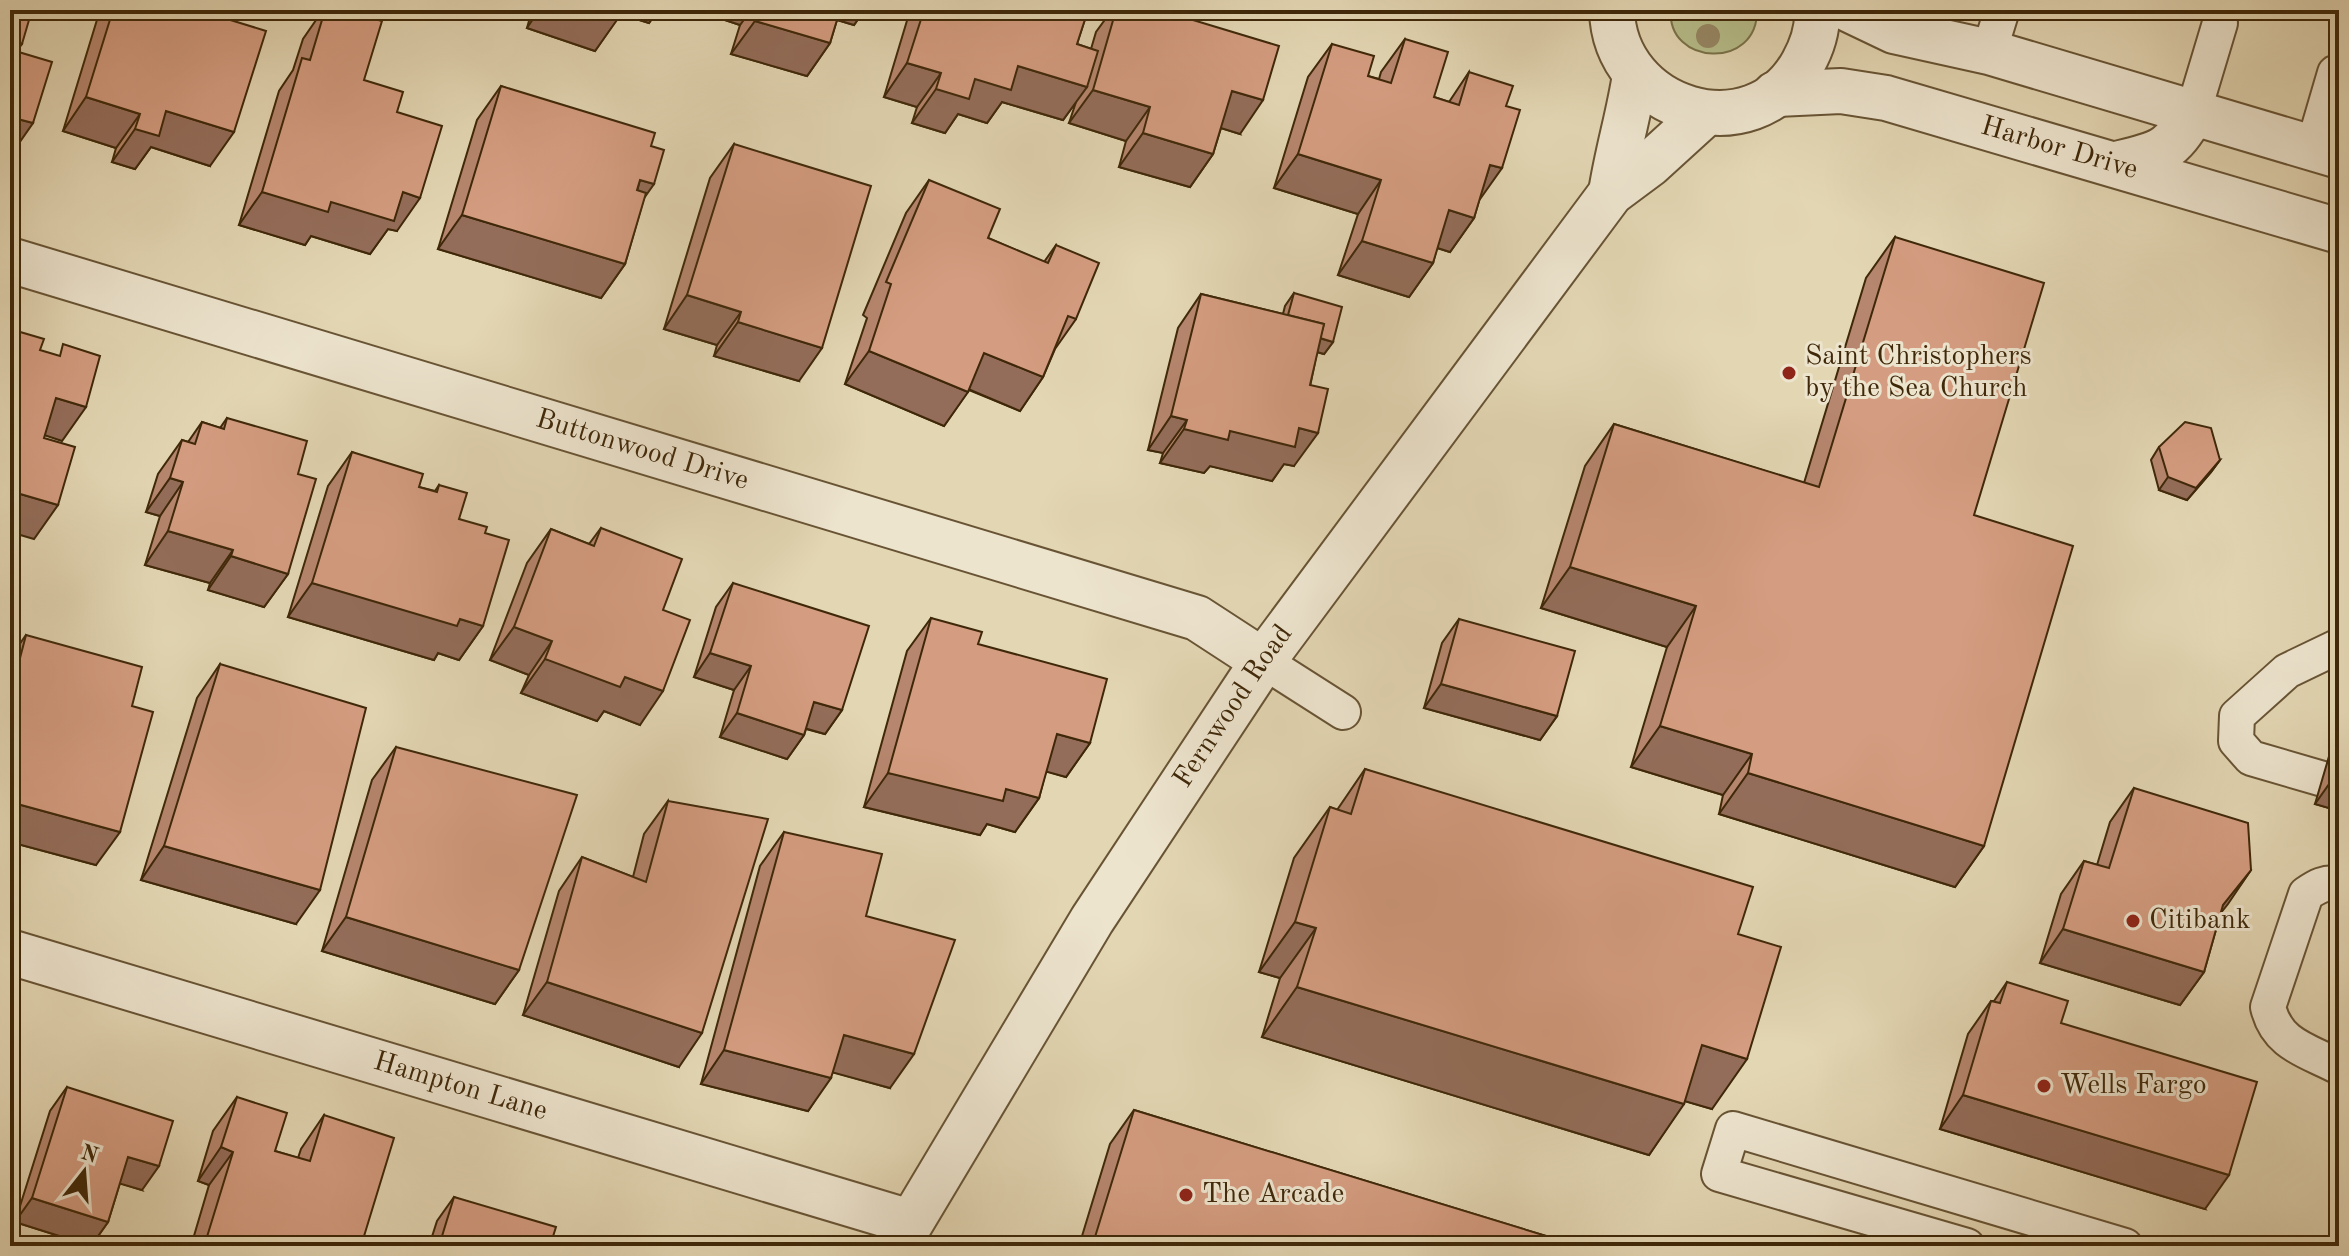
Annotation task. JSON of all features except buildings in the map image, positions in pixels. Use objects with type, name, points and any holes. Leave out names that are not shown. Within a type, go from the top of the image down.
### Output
[{"type":"street","points":[[1608,14],[1626,62],[1635,75],[1666,100],[1691,111],[1706,113],[1749,107],[1775,94],[1797,73],[1812,48],[1817,10]]},
{"type":"street","points":[[1850,10],[1894,31],[1989,52],[2326,152]]},
{"type":"street","name":"Fernwood Road","points":[[1611,193],[1635,75]]},
{"type":"street","name":"Harbor Drive","points":[[1775,94],[1862,93],[2339,231]]},
{"type":"street","name":"Fernwood Road","points":[[904,1234],[1092,920],[1263,661],[1611,193],[1650,164],[1706,113]]},
{"type":"street","points":[[2116,164],[2157,154],[2179,138],[2193,113]]},
{"type":"street","name":"Buttonwood Drive","points":[[10,260],[1197,618],[1263,661]]},
{"type":"street","name":"Hampton Lane","points":[[10,952],[904,1234]]},
{"type":"lane","points":[[1989,52],[2002,10]]},
{"type":"lane","points":[[2193,113],[2220,23]]},
{"type":"lane","points":[[2326,152],[2335,73]]},
{"type":"lane","points":[[2323,779],[2251,758],[2236,741],[2237,716],[2287,671],[2339,646]]},
{"type":"lane","points":[[1263,661],[1343,712]]},
{"type":"lane","points":[[2339,884],[2319,886],[2306,894],[2268,1007],[2272,1023],[2282,1038],[2339,1067]]},
{"type":"lane","points":[[1967,1246],[1719,1174],[1733,1129],[2125,1246]]},
{"type":"lane","points":[[1840,1210],[1854,1164]]},
{"type":"green space","points":[[1671,10],[1757,10],[1753,30],[1743,43],[1729,51],[1712,54],[1682,42],[1673,28]]},
{"type":"place","name":"Saint Christophers by the Sea Church","points":[[1789,373]]},
{"type":"place","name":"Citibank","points":[[2133,921]]},
{"type":"place","name":"Wells Fargo","points":[[2044,1086]]},
{"type":"place","name":"The Arcade","points":[[1186,1195]]}]
